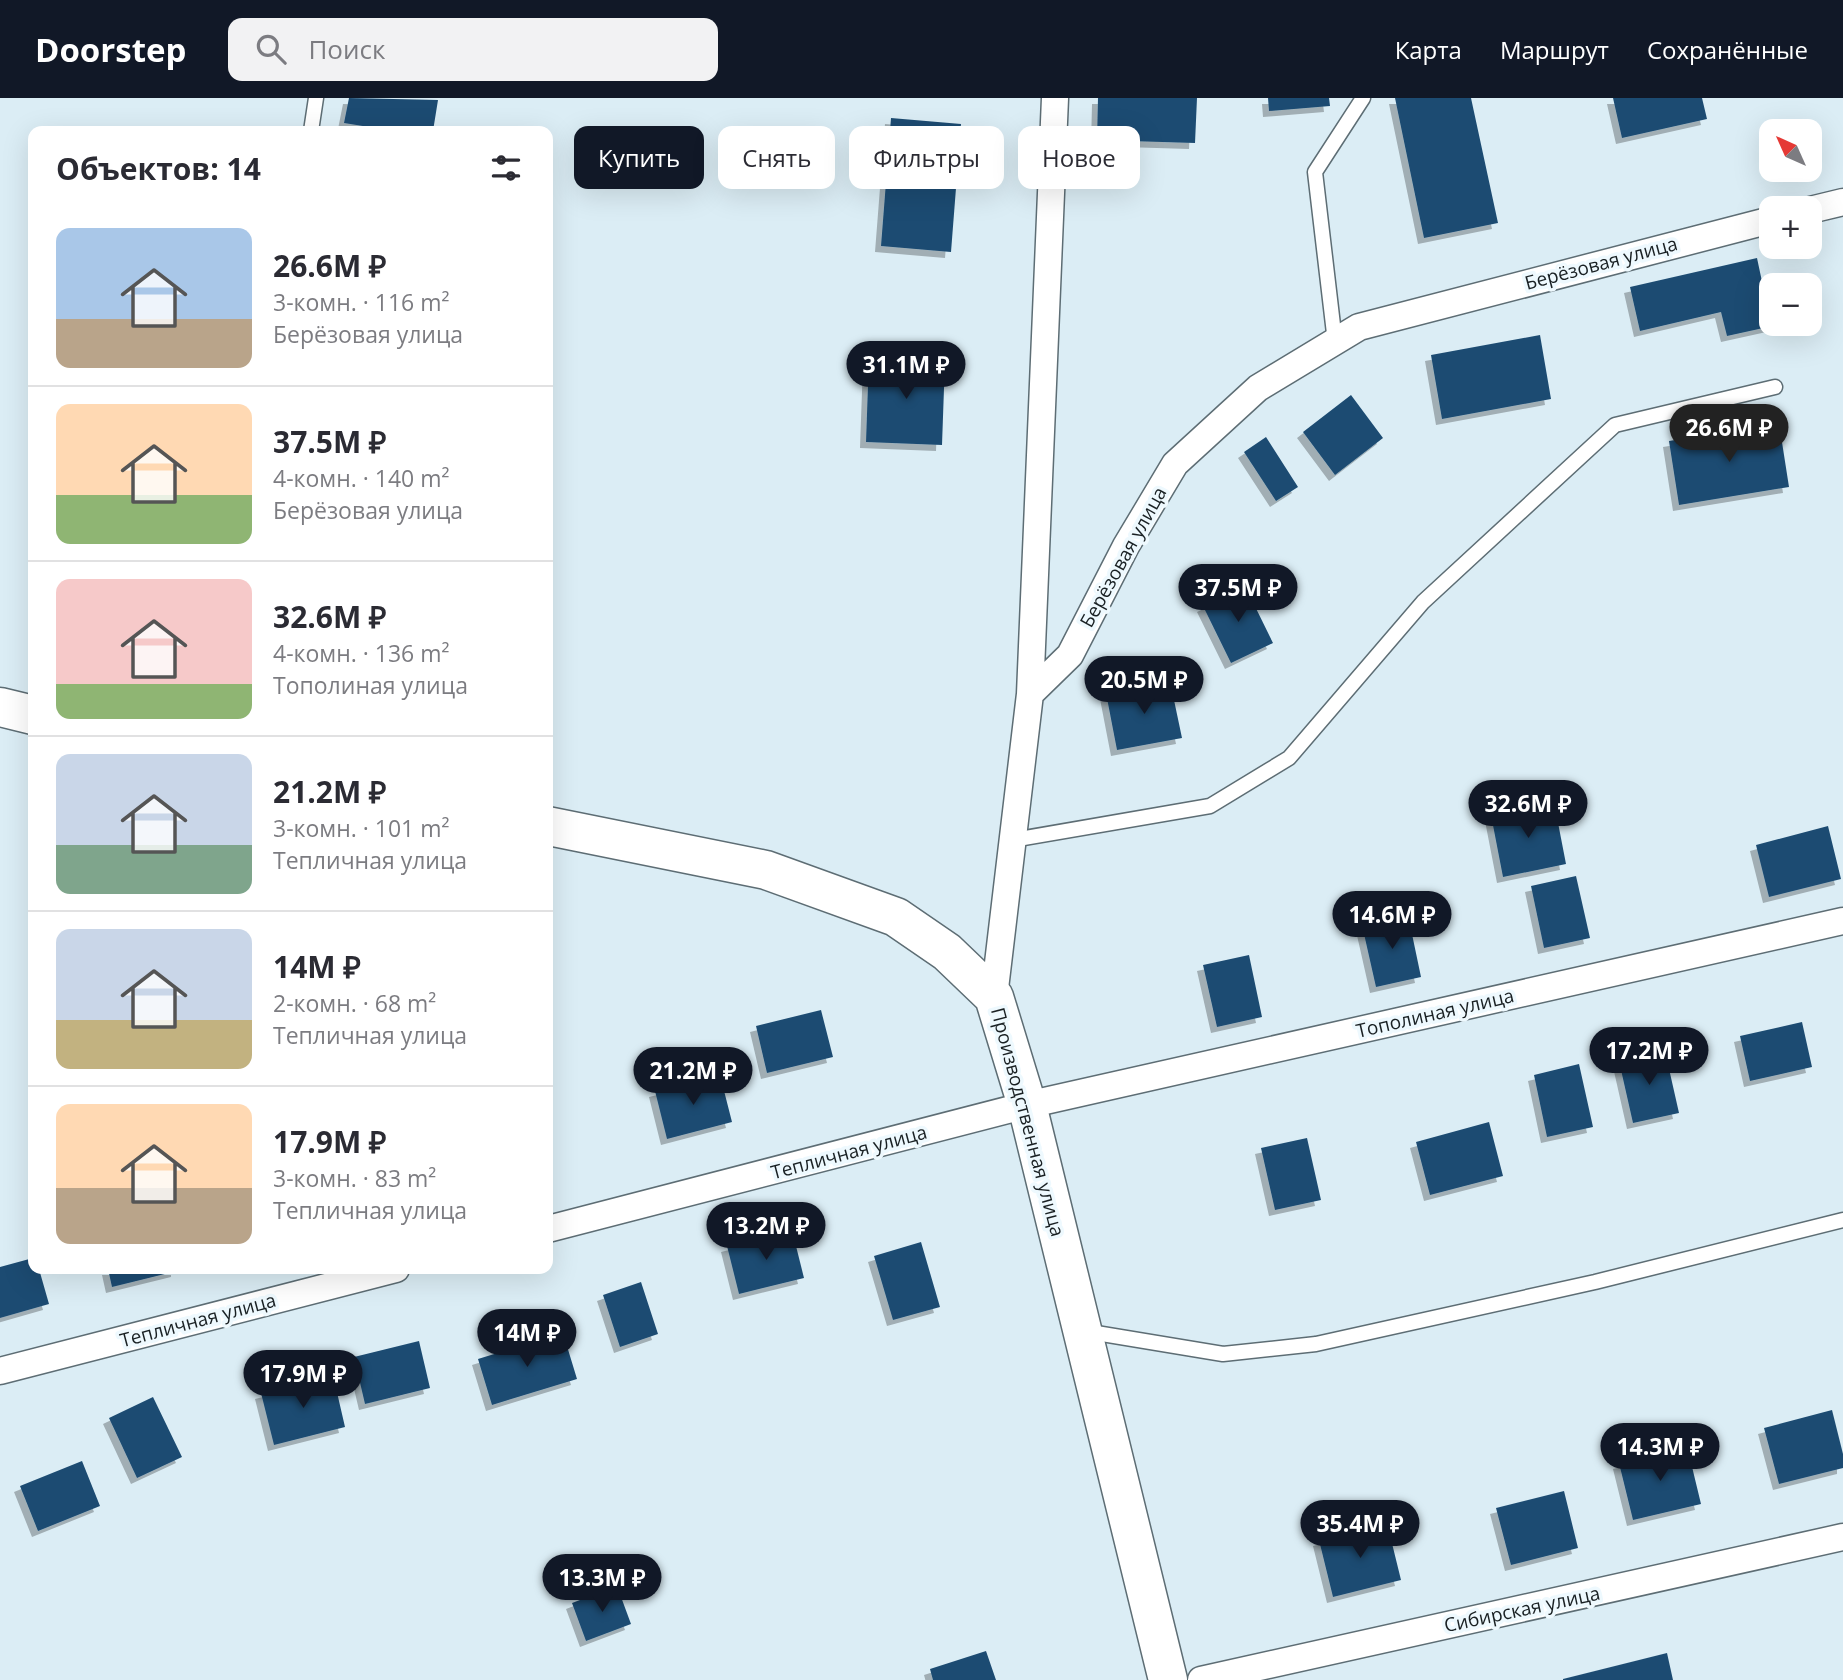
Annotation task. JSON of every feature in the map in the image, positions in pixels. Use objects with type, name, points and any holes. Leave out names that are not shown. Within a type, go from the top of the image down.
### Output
[{"type":"street","points":[[994,998],[1030,694],[1055,98]]},
{"type":"street","points":[[1822,207],[1843,202]]},
{"type":"street","name":"Берёзовая улица","points":[[1030,694],[1070,655],[1126,546],[1175,464],[1258,388],[1359,327],[1759,223]]},
{"type":"street","points":[[0,707],[28,714]]},
{"type":"street","name":"Производственная улица","points":[[553,827],[765,870],[896,917],[947,952],[994,998],[1027,1105],[1168,1680]]},
{"type":"street","name":"Тополиная улица","points":[[1027,1105],[1843,921]]},
{"type":"street","name":"Тепличная улица","points":[[553,1228],[1027,1105]]},
{"type":"street","name":"Тепличная улица","points":[[0,1371],[377,1274]]},
{"type":"street","name":"Сибирская улица","points":[[1201,1680],[1843,1537]]},
{"type":"lane","points":[[312,126],[316,98]]},
{"type":"lane","points":[[1335,342],[1315,172],[1363,98]]},
{"type":"lane","points":[[1013,840],[1210,806],[1289,758],[1423,602],[1615,425],[1775,387]]},
{"type":"lane","points":[[1082,1330],[1223,1354],[1316,1344],[1595,1282],[1843,1220]]},
{"type":"building","points":[[349,98],[438,100],[434,126],[363,126],[344,123]]},
{"type":"building","points":[[1098,98],[1197,98],[1195,143],[1140,141],[1140,126],[1097,126]]},
{"type":"building","points":[[1268,98],[1329,98],[1330,106],[1269,111]]},
{"type":"building","points":[[1395,98],[1471,98],[1498,223],[1424,238]]},
{"type":"building","points":[[1613,98],[1702,98],[1707,119],[1622,138]]},
{"type":"building","points":[[891,118],[961,124],[961,126],[890,126]]},
{"type":"building","points":[[885,189],[956,189],[951,252],[881,246]]},
{"type":"building","points":[[1757,258],[1760,273],[1759,329],[1727,336],[1721,312],[1640,331],[1630,287]]},
{"type":"building","points":[[1540,335],[1551,399],[1442,419],[1431,355]]},
{"type":"building","points":[[869,357],[945,360],[942,445],[866,442]]},
{"type":"building","points":[[1351,395],[1383,438],[1335,475],[1303,432]]},
{"type":"building","points":[[1779,423],[1789,487],[1679,505],[1669,441]]},
{"type":"building","points":[[1266,437],[1298,487],[1276,501],[1244,452]]},
{"type":"building","points":[[1245,586],[1273,643],[1231,663],[1203,606]]},
{"type":"building","points":[[1170,681],[1182,738],[1117,750],[1106,693]]},
{"type":"building","points":[[1554,802],[1566,864],[1503,877],[1491,815]]},
{"type":"building","points":[[1828,826],[1841,879],[1769,897],[1756,845]]},
{"type":"building","points":[[1576,876],[1590,938],[1544,948],[1531,886]]},
{"type":"building","points":[[1408,915],[1421,977],[1376,987],[1362,925]]},
{"type":"building","points":[[1249,955],[1262,1017],[1217,1027],[1203,965]]},
{"type":"building","points":[[821,1010],[833,1057],[767,1073],[756,1026]]},
{"type":"building","points":[[1802,1022],[1812,1067],[1750,1081],[1740,1036]]},
{"type":"building","points":[[1665,1051],[1679,1113],[1633,1123],[1619,1061]]},
{"type":"building","points":[[1579,1064],[1593,1127],[1547,1137],[1534,1075]]},
{"type":"building","points":[[720,1075],[732,1122],[667,1139],[655,1091]]},
{"type":"building","points":[[1489,1122],[1503,1176],[1430,1195],[1416,1142]]},
{"type":"building","points":[[1307,1138],[1321,1200],[1275,1210],[1261,1148]]},
{"type":"building","points":[[792,1230],[804,1278],[739,1294],[727,1246]]},
{"type":"building","points":[[921,1242],[940,1307],[893,1320],[874,1256]]},
{"type":"building","points":[[28,1259],[28,1274],[40,1274],[49,1304],[0,1318],[0,1267]]},
{"type":"building","points":[[109,1274],[165,1274],[112,1287]]},
{"type":"building","points":[[641,1282],[658,1334],[620,1347],[603,1295]]},
{"type":"building","points":[[563,1333],[577,1379],[492,1405],[478,1359]]},
{"type":"building","points":[[419,1341],[430,1388],[365,1404],[354,1357]]},
{"type":"building","points":[[333,1375],[345,1427],[274,1445],[261,1393]]},
{"type":"building","points":[[153,1397],[182,1457],[137,1478],[109,1418]]},
{"type":"building","points":[[1832,1410],[1843,1454],[1843,1468],[1779,1484],[1764,1428]]},
{"type":"building","points":[[1687,1446],[1701,1504],[1633,1520],[1619,1463]]},
{"type":"building","points":[[82,1461],[100,1506],[38,1531],[20,1486]]},
{"type":"building","points":[[1564,1491],[1578,1548],[1511,1565],[1496,1508]]},
{"type":"building","points":[[1387,1523],[1401,1580],[1333,1597],[1319,1540]]},
{"type":"building","points":[[617,1586],[631,1624],[586,1641],[572,1603]]},
{"type":"building","points":[[986,1651],[996,1680],[933,1680],[930,1669]]},
{"type":"building","points":[[1667,1653],[1673,1680],[1563,1680],[1563,1679]]}]
